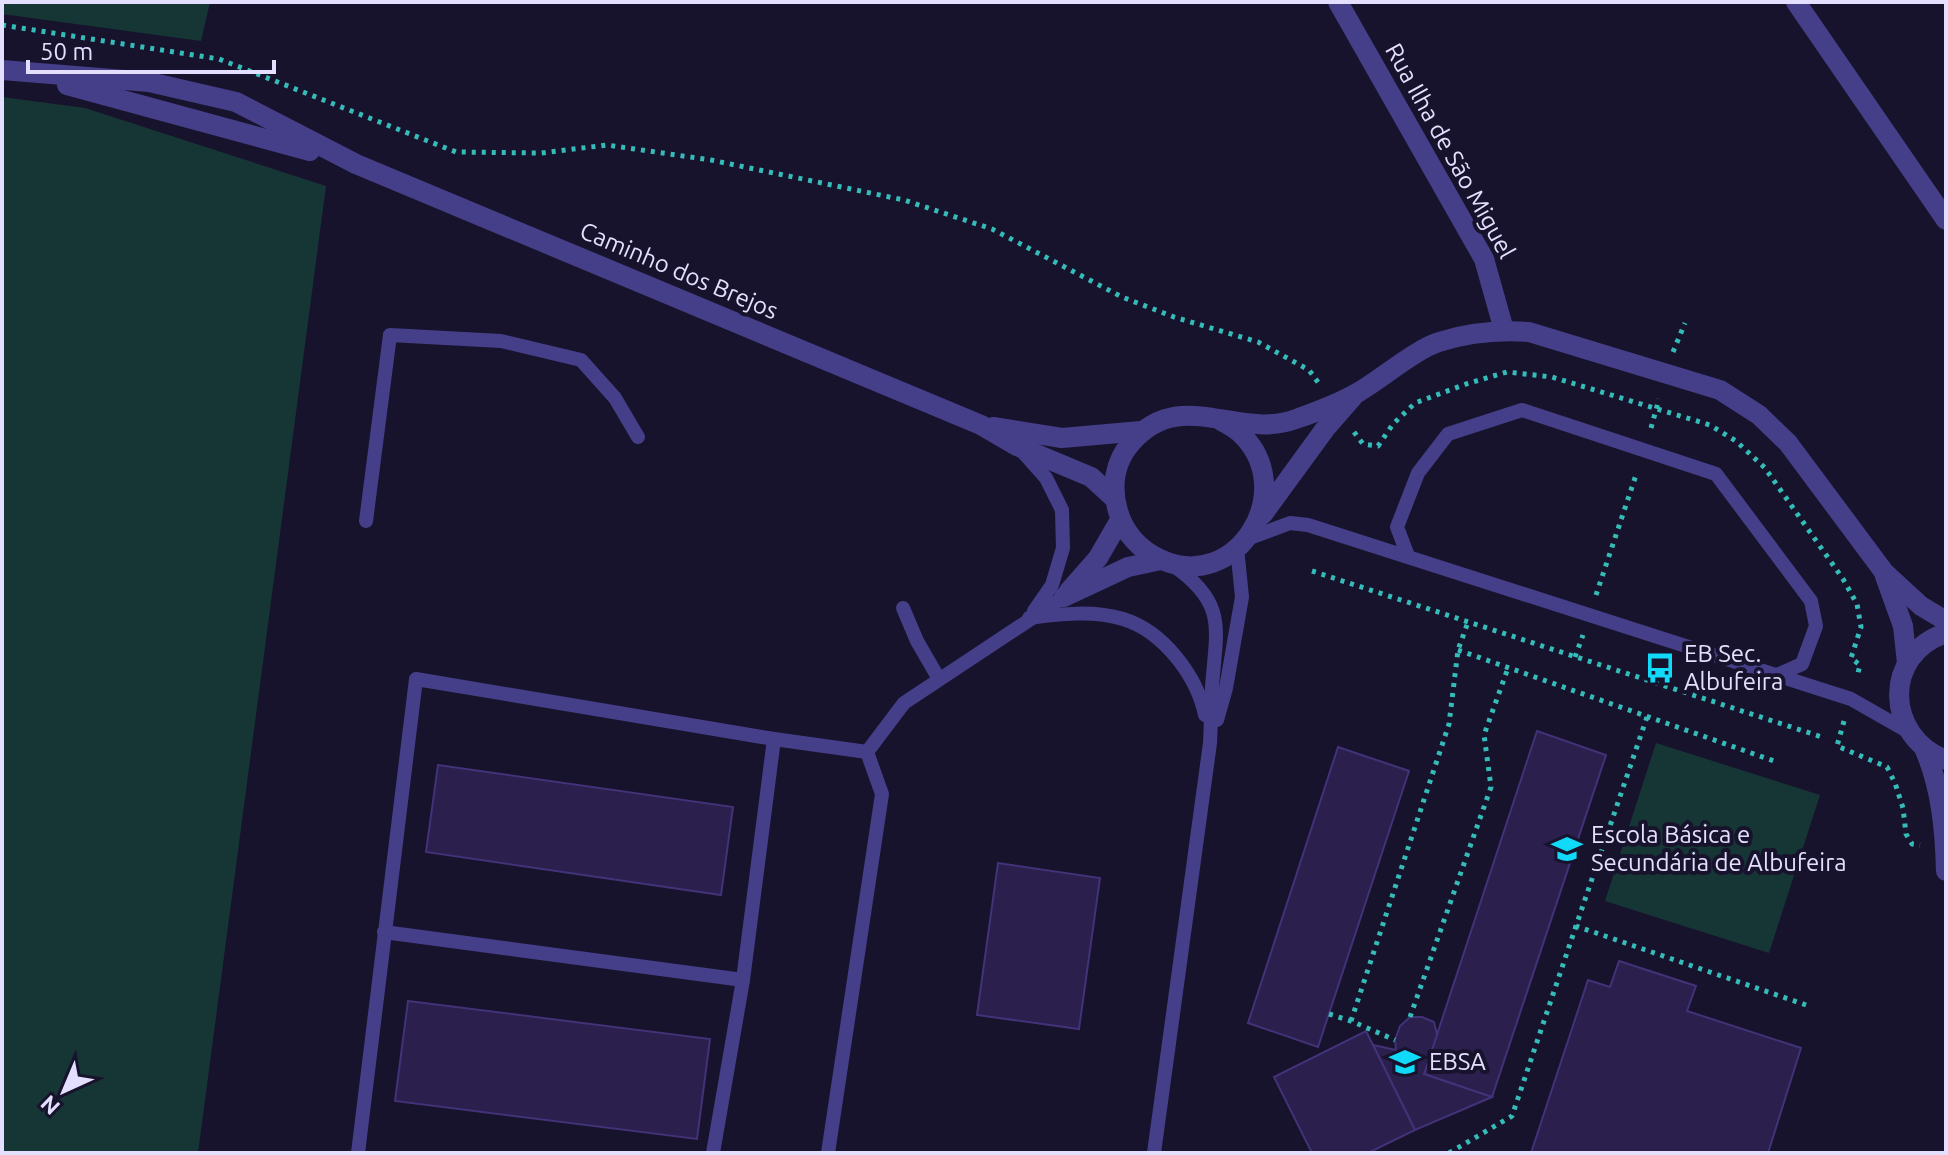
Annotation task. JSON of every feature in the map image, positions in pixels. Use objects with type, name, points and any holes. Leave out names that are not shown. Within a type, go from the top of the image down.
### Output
[{"type":"street","name":"Rua Ilha de São Miguel","points":[[1338,2],[1484,259],[1504,330]]},
{"type":"street","points":[[1796,2],[1946,220]]},
{"type":"street","name":"Caminho dos Brejos","points":[[9,71],[197,118],[356,164],[981,425]]},
{"type":"street","points":[[1165,561],[1144,550],[1130,537],[1120,520],[1114,498],[1115,473],[1125,450],[1141,431],[1159,420],[1179,414],[1264,423],[1291,421],[1337,408],[1437,342],[1504,330],[1529,332],[1720,390],[1759,415],[1788,443],[1884,572],[1921,606],[1946,621]]},
{"type":"street","points":[[1064,597],[1128,567],[1165,561],[1193,565],[1205,563],[1217,560],[1242,544],[1337,408]]},
{"type":"street","points":[[1220,420],[1240,432],[1254,451],[1263,472],[1265,494],[1260,517]]},
{"type":"street","points":[[981,425],[1062,438],[1141,431]]},
{"type":"street","points":[[981,425],[1017,446],[1091,477],[1114,498]]},
{"type":"street","points":[[1064,597],[1098,558],[1120,520]]},
{"type":"street","points":[[1884,572],[1903,626],[1907,663]]},
{"type":"street","points":[[1946,633],[1918,649],[1907,663],[1899,685],[1900,709],[1907,731],[1924,748],[1946,760]]},
{"type":"street","points":[[1924,748],[1935,773],[1946,871]]},
{"type":"lane","points":[[366,521],[390,335],[501,341],[581,360],[615,398],[638,437]]},
{"type":"lane","points":[[1408,556],[1397,527],[1418,473],[1448,434],[1522,410],[1716,474],[1811,601],[1816,626],[1802,664],[1775,676]]},
{"type":"lane","points":[[1017,446],[1046,478],[1062,510],[1063,548],[1052,585],[1029,618]]},
{"type":"lane","points":[[1210,743],[1226,688],[1242,597],[1242,544],[1290,523],[1308,525],[1408,556],[1851,699],[1907,731]]},
{"type":"lane","points":[[1154,1153],[1210,743],[1218,627],[1207,598],[1192,579],[1165,561]]},
{"type":"lane","points":[[867,752],[904,703],[1064,597]]},
{"type":"lane","points":[[903,608],[917,641],[939,679]]},
{"type":"lane","points":[[1029,618],[1065,613],[1125,619],[1159,640],[1183,665],[1202,698],[1210,743]]},
{"type":"lane","points":[[358,1153],[416,679],[867,752]]},
{"type":"lane","points":[[713,1153],[743,980],[774,739]]},
{"type":"lane","points":[[828,1153],[882,794],[867,752]]},
{"type":"lane","points":[[384,932],[743,980]]},
{"type":"path","points":[[2,25],[219,59],[456,152],[541,153],[607,145],[711,160],[904,200],[992,229],[1122,297],[1174,317],[1258,342],[1309,370],[1363,444],[1378,446],[1393,424],[1415,403],[1507,372],[1552,377],[1710,425],[1736,441],[1765,468],[1843,579],[1857,604],[1861,627],[1851,658],[1860,665],[1837,746],[1887,767],[1895,783],[1903,808],[1906,834],[1912,844]]},
{"type":"path","points":[[1575,657],[1657,410],[1664,373],[1685,323]]},
{"type":"path","points":[[1312,571],[1822,737]]},
{"type":"path","points":[[1351,1021],[1449,724],[1458,650],[1468,622]]},
{"type":"path","points":[[1458,650],[1774,761]]},
{"type":"path","points":[[1410,1017],[1491,787],[1484,735],[1508,668]]},
{"type":"path","points":[[1449,1153],[1512,1116],[1647,717]]},
{"type":"path","points":[[1576,926],[1806,1005]]},
{"type":"path","points":[[1329,1014],[1395,1040]]},
{"type":"green space","points":[[2,2],[210,2],[201,41],[2,14]]},
{"type":"green space","points":[[2,97],[85,108],[326,186],[198,1153],[2,1153]]},
{"type":"green space","points":[[1656,743],[1820,795],[1769,953],[1605,901]]},
{"type":"building","points":[[1537,731],[1606,755],[1492,1097],[1424,1074]]},
{"type":"building","points":[[1338,747],[1409,771],[1318,1047],[1248,1023]]},
{"type":"building","points":[[438,765],[733,807],[721,895],[426,852]]},
{"type":"building","points":[[998,863],[1100,878],[1079,1029],[977,1015]]},
{"type":"building","points":[[1619,961],[1696,986],[1687,1011],[1801,1048],[1768,1153],[1531,1153],[1588,980],[1610,987]]},
{"type":"building","points":[[408,1001],[710,1039],[697,1139],[395,1101]]},
{"type":"building","name":"EBSA","points":[[1410,1017],[1422,1017],[1434,1022],[1437,1035],[1424,1074],[1492,1097],[1415,1130],[1373,1045],[1396,1050],[1395,1040],[1400,1026]]},
{"type":"building","points":[[1366,1031],[1415,1130],[1368,1153],[1312,1153],[1274,1077]]},
{"type":"place","name":"EB Sec. Albufeira","points":[[1660,668]]},
{"type":"place","name":"Escola Básica e Secundária de Albufeira","points":[[1567,849]]},
{"type":"place","name":"EBSA","points":[[1405,1062]]}]
